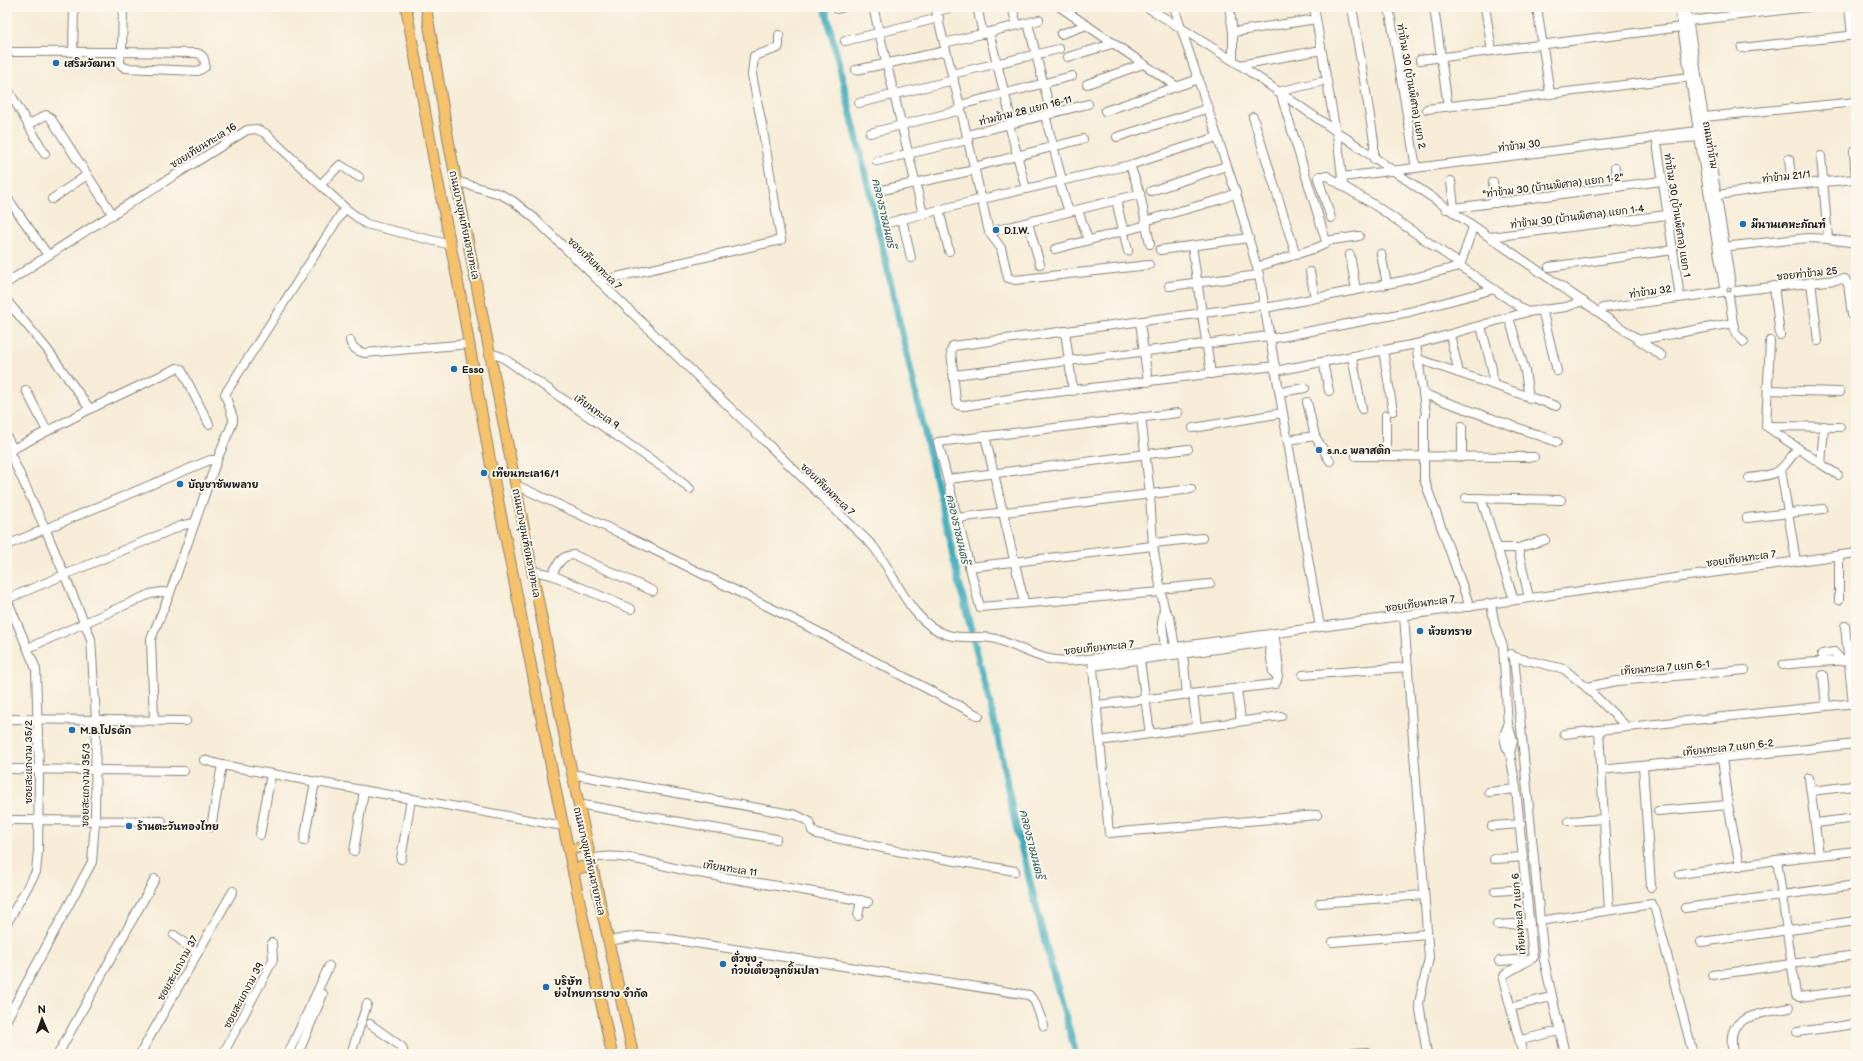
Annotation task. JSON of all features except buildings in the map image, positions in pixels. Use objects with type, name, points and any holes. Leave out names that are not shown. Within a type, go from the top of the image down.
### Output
[{"type":"main road","name":"ถนนบางขุนเทียนชายทะเล","points":[[406,7],[490,460],[563,826],[612,1054]]},
{"type":"main road","name":"ถนนบางขุนเทียนชายทะเล","points":[[426,7],[452,160],[572,774],[633,1054]]},
{"type":"main road","points":[[434,161],[437,166],[443,167],[449,165],[452,160]]},
{"type":"main road","points":[[568,847],[573,849],[579,848],[586,843]]},
{"type":"main road","points":[[573,873],[582,867],[591,864]]},
{"type":"street","points":[[73,52],[74,7]]},
{"type":"street","points":[[7,52],[121,52],[197,53],[204,58],[205,67],[198,71],[125,68],[120,64],[121,52],[123,7]]},
{"type":"street","points":[[873,7],[923,214]]},
{"type":"street","points":[[845,41],[879,33],[954,7]]},
{"type":"street","points":[[977,7],[997,63],[1005,93],[1017,156],[1026,189]]},
{"type":"street","points":[[1012,7],[1017,25]]},
{"type":"street","points":[[1060,7],[1112,44],[1176,86]]},
{"type":"street","points":[[1147,7],[1182,30],[1233,60],[1279,94],[1374,159],[1450,208],[1473,227],[1584,301],[1662,356]]},
{"type":"street","points":[[1174,7],[1209,108],[1226,166],[1236,193],[1258,271],[1320,627]]},
{"type":"street","points":[[1229,7],[1234,32],[1233,60]]},
{"type":"street","points":[[1314,7],[1336,133],[1343,186]]},
{"type":"street","points":[[1352,7],[1374,141],[1374,159]]},
{"type":"street","name":"ท่าข้าม 30 (บ้านพิศาล) แยก 2","points":[[1389,7],[1416,168]]},
{"type":"street","points":[[1434,7],[1448,107]]},
{"type":"street","points":[[1485,7],[1492,51]]},
{"type":"street","points":[[1537,7],[1550,94]]},
{"type":"street","name":"ถนนท่าข้าม","points":[[1679,7],[1716,246],[1728,290]]},
{"type":"street","name":"ถนนท่าข้าม","points":[[1686,7],[1726,247],[1728,290]]},
{"type":"street","points":[[1688,21],[1737,11],[1808,7]]},
{"type":"street","points":[[1742,48],[1854,35],[1849,7]]},
{"type":"street","points":[[937,12],[961,107],[989,232],[1001,248],[1006,275],[1011,280],[1149,265]]},
{"type":"street","points":[[856,70],[945,47],[986,33],[1039,20]]},
{"type":"street","points":[[1234,32],[1310,20]]},
{"type":"street","points":[[1028,22],[1043,83],[1060,181],[1088,240]]},
{"type":"street","points":[[1061,34],[1087,25]]},
{"type":"street","points":[[1420,60],[1682,27]]},
{"type":"street","points":[[599,281],[781,240],[752,75],[754,56],[778,48],[779,35]]},
{"type":"street","points":[[1068,57],[1112,44]]},
{"type":"street","points":[[859,103],[895,94],[997,63],[1059,49]]},
{"type":"street","points":[[1240,65],[1316,51]]},
{"type":"street","points":[[1087,84],[1143,64]]},
{"type":"street","points":[[870,133],[1005,93],[1072,76]]},
{"type":"street","points":[[1427,110],[1690,77]]},
{"type":"street","points":[[1105,111],[1199,78]]},
{"type":"street","points":[[1279,94],[1320,82]]},
{"type":"street","points":[[7,90],[45,154]]},
{"type":"street","points":[[1279,94],[1326,241]]},
{"type":"street","points":[[1704,117],[1856,102]]},
{"type":"street","name":"ท่ามข้าม 28 แยก 16-11","points":[[877,161],[967,138],[1011,123],[1088,104]]},
{"type":"street","points":[[1117,137],[1209,108]]},
{"type":"street","points":[[28,125],[46,115],[50,117],[113,215]]},
{"type":"street","points":[[1252,117],[1296,254]]},
{"type":"street","name":"ซอยเทียนทะเล 16","points":[[7,283],[158,185],[247,130],[251,129],[265,133],[345,208],[372,226],[451,245]]},
{"type":"street","name":"ท่าข้าม 30","points":[[1342,177],[1698,134]]},
{"type":"street","points":[[892,222],[982,199],[1130,165],[1217,137]]},
{"type":"street","name":"ท่าข้าม 30 (บ้านพิศาล) แยก 1","points":[[1656,138],[1680,297]]},
{"type":"street","points":[[882,190],[916,183],[1083,139]]},
{"type":"street","points":[[1854,151],[1856,179]]},
{"type":"street","points":[[1821,156],[1828,239]]},
{"type":"street","points":[[1788,159],[1792,185]]},
{"type":"street","points":[[321,184],[338,165],[359,177]]},
{"type":"street","points":[[1130,165],[1140,194],[1150,244]]},
{"type":"street","points":[[1151,191],[1226,166]]},
{"type":"street","points":[[1615,168],[1618,187]]},
{"type":"street","points":[[52,198],[87,175]]},
{"type":"street","points":[[1331,218],[1318,178],[1324,175],[1376,206],[1527,312]]},
{"type":"street","name":"ท่าข้าม 21/1","points":[[1718,195],[1823,181],[1856,179]]},
{"type":"street","name":"ซอยเทียนทะเล 7","points":[[456,181],[500,194],[513,201],[533,217],[873,546],[915,612],[934,628],[950,636],[989,638],[1053,661],[1093,663],[1165,649],[1271,638],[1320,627],[1856,553]]},
{"type":"street","points":[[1450,208],[1451,181]]},
{"type":"street","name":"\"ท่าข้าม 30 (บ้านพิศาล) แยก 1-2\"","points":[[1450,208],[1662,181]]},
{"type":"street","points":[[1493,182],[1495,203]]},
{"type":"street","points":[[1055,249],[1123,231],[1222,199],[1236,193]]},
{"type":"street","points":[[989,232],[1140,194]]},
{"type":"street","points":[[8,199],[48,255]]},
{"type":"street","points":[[1116,200],[1128,251]]},
{"type":"street","points":[[154,720],[151,639],[170,593],[217,460],[233,422],[225,394],[345,208]]},
{"type":"street","points":[[939,210],[949,251]]},
{"type":"street","name":"ท่าข้าม 30 (บ้านพิศาล) แยก 1-4","points":[[1490,237],[1667,215]]},
{"type":"street","points":[[902,219],[911,258]]},
{"type":"street","points":[[1028,222],[1040,264]]},
{"type":"street","points":[[1460,265],[1473,227]]},
{"type":"street","points":[[1169,286],[1198,283],[1258,271],[1296,254],[1323,245],[1326,241],[1359,236]]},
{"type":"street","points":[[1160,250],[1249,238]]},
{"type":"street","points":[[1716,246],[1726,247],[1808,238],[1856,243]]},
{"type":"street","points":[[1192,246],[1211,374]]},
{"type":"street","points":[[1549,267],[1673,250]]},
{"type":"street","points":[[1350,254],[1356,290]]},
{"type":"street","points":[[1381,254],[1387,284]]},
{"type":"street","points":[[1460,265],[1387,284],[1264,307],[1202,313],[953,346],[951,351],[956,401],[960,406],[1211,374],[1275,369],[1323,362],[1416,344],[1527,312],[1566,307],[1584,301]]},
{"type":"street","points":[[1310,272],[1315,298]]},
{"type":"street","name":"ซอยท่าข้าม 25","points":[[1728,290],[1845,279],[1848,284],[1852,315]]},
{"type":"street","points":[[1811,282],[1818,341]]},
{"type":"street","points":[[1774,286],[1780,335]]},
{"type":"street","points":[[954,375],[1207,343],[1270,337],[1409,312],[1494,289]]},
{"type":"street","points":[[1728,290],[1736,334],[1744,342]]},
{"type":"street","name":"ท่าข้าม 32","points":[[1603,308],[1728,290]]},
{"type":"street","points":[[7,301],[47,349],[90,409]]},
{"type":"street","points":[[1542,309],[1557,371]]},
{"type":"street","points":[[1509,318],[1525,372],[1529,398]]},
{"type":"street","points":[[1140,322],[1148,382]]},
{"type":"street","points":[[1639,340],[1733,323]]},
{"type":"street","points":[[1481,326],[1492,369],[1493,385]]},
{"type":"street","points":[[1065,331],[1073,391]]},
{"type":"street","points":[[1450,335],[1458,373]]},
{"type":"street","points":[[350,340],[351,345],[359,352],[364,353],[469,344]]},
{"type":"street","points":[[1766,426],[1770,342]]},
{"type":"street","points":[[1416,344],[1426,416],[1424,479],[1470,607]]},
{"type":"street","points":[[1383,350],[1390,413],[1386,456]]},
{"type":"street","name":"เทียนทะเล 9","points":[[490,353],[502,357],[666,470],[690,489]]},
{"type":"street","points":[[1352,356],[1362,409]]},
{"type":"street","points":[[1418,359],[1556,406]]},
{"type":"street","points":[[1323,362],[1329,391]]},
{"type":"street","points":[[10,451],[90,409],[180,368],[209,424]]},
{"type":"street","points":[[1280,392],[1305,388]]},
{"type":"street","points":[[26,390],[47,431]]},
{"type":"street","points":[[1768,390],[1840,392]]},
{"type":"street","points":[[1424,394],[1557,442]]},
{"type":"street","points":[[1307,402],[1315,436],[1330,461]]},
{"type":"street","points":[[1178,413],[938,442],[980,607],[1161,591],[1210,584]]},
{"type":"street","points":[[1193,428],[1283,413]]},
{"type":"street","points":[[1141,417],[1150,494],[1153,544],[1164,608],[1162,623],[1165,649]]},
{"type":"street","points":[[1462,426],[1462,457]]},
{"type":"street","points":[[1766,426],[1840,427]]},
{"type":"street","points":[[1766,426],[1838,475]]},
{"type":"street","points":[[1821,464],[1824,426]]},
{"type":"street","points":[[985,436],[1024,602]]},
{"type":"street","points":[[1288,440],[1315,436]]},
{"type":"street","name":"ซอยสะแกงาม 35/3","points":[[7,437],[10,451],[45,528],[85,621],[91,639],[93,650],[96,719],[95,821],[92,862],[7,1019]]},
{"type":"street","points":[[1749,478],[1770,475],[1781,470],[1798,448]]},
{"type":"street","points":[[948,479],[1188,450]]},
{"type":"street","points":[[1356,456],[1534,457]]},
{"type":"street","points":[[7,545],[210,460],[217,460]]},
{"type":"street","points":[[1781,470],[1796,561]]},
{"type":"street","points":[[516,485],[626,536],[805,625],[979,716]]},
{"type":"street","points":[[957,518],[1191,489]]},
{"type":"street","points":[[1466,498],[1561,500]]},
{"type":"street","points":[[1481,498],[1514,600]]},
{"type":"street","points":[[1747,518],[1823,509]]},
{"type":"street","points":[[7,599],[183,525],[195,523]]},
{"type":"street","points":[[969,567],[1202,538]]},
{"type":"street","points":[[1497,548],[1518,548],[1545,540]]},
{"type":"street","points":[[1518,548],[1530,598]]},
{"type":"street","points":[[552,575],[560,560],[565,556],[574,555],[653,591]]},
{"type":"street","points":[[1839,555],[1839,600]]},
{"type":"street","points":[[533,571],[552,575],[631,609]]},
{"type":"street","points":[[28,648],[85,621],[150,594],[162,592],[170,593]]},
{"type":"street","name":"ซอยสะแกงาม 35/2","points":[[7,599],[36,669],[39,770],[36,872],[7,923]]},
{"type":"street","name":"เทียนทะเล 7 แยก 6","points":[[1491,604],[1495,626],[1503,646],[1508,724],[1504,736],[1506,746],[1510,754],[1521,824],[1533,958],[1504,976],[1521,1040],[1523,1054]]},
{"type":"street","points":[[1164,608],[1170,618],[1175,648]]},
{"type":"street","points":[[1404,616],[1429,962],[1419,1003],[1427,1054]]},
{"type":"street","points":[[1564,734],[1854,703],[1846,660],[1846,626]]},
{"type":"street","points":[[1097,705],[1275,684],[1277,681],[1277,676],[1273,672],[1271,638],[1183,654],[1140,660],[1093,663],[1109,833],[1317,815]]},
{"type":"street","points":[[1503,646],[1514,657],[1564,669],[1586,687],[1627,727]]},
{"type":"street","points":[[1822,654],[1834,652],[1846,660]]},
{"type":"street","points":[[1183,654],[1197,727]]},
{"type":"street","points":[[1514,657],[1544,960],[1565,1054]]},
{"type":"street","points":[[1140,660],[1150,734]]},
{"type":"street","points":[[1783,665],[1846,660]]},
{"type":"street","points":[[1303,675],[1408,667]]},
{"type":"street","name":"เทียนทะเล 7 แยก 6-1","points":[[1586,687],[1617,681],[1745,670]]},
{"type":"street","points":[[1823,675],[1826,706]]},
{"type":"street","points":[[1236,689],[1241,721]]},
{"type":"street","points":[[1106,740],[1281,716]]},
{"type":"street","points":[[7,718],[186,721]]},
{"type":"street","points":[[1599,730],[1609,910]]},
{"type":"street","name":"เทียนทะเล 7 แยก 6-2","points":[[1602,770],[1856,744]]},
{"type":"street","points":[[1722,758],[1728,805],[1740,866]]},
{"type":"street","points":[[204,760],[222,765],[563,826]]},
{"type":"street","points":[[211,827],[222,765]]},
{"type":"street","points":[[1643,766],[1651,887]]},
{"type":"street","points":[[7,769],[184,770]]},
{"type":"street","points":[[260,835],[271,774]]},
{"type":"street","points":[[572,774],[796,815],[810,822],[812,831],[817,834],[897,852],[1015,871]]},
{"type":"street","points":[[1809,778],[1819,854]]},
{"type":"street","points":[[304,841],[315,782]]},
{"type":"street","points":[[1811,790],[1853,786]]},
{"type":"street","points":[[1489,792],[1516,789]]},
{"type":"street","points":[[354,851],[364,791]]},
{"type":"street","points":[[401,859],[411,799]]},
{"type":"street","points":[[578,804],[776,839]]},
{"type":"street","points":[[1658,810],[1728,805]]},
{"type":"street","points":[[1816,823],[1856,818]]},
{"type":"street","points":[[1569,821],[1604,819]]},
{"type":"street","points":[[7,820],[162,821]]},
{"type":"street","points":[[1492,826],[1521,824]]},
{"type":"street","points":[[1680,874],[1819,854],[1856,851]]},
{"type":"street","name":"เทียนทะเล 11","points":[[591,864],[601,856],[623,858],[687,871],[864,901],[858,916]]},
{"type":"street","points":[[1494,860],[1524,857]]},
{"type":"street","points":[[1777,860],[1795,993],[1799,997],[1856,990]]},
{"type":"street","points":[[58,1054],[155,879]]},
{"type":"street","points":[[1685,908],[1856,885]]},
{"type":"street","points":[[1495,891],[1527,889]]},
{"type":"street","name":"ซอยสะแกงาม 37","points":[[140,1054],[196,953],[233,891]]},
{"type":"street","points":[[1320,903],[1424,895]]},
{"type":"street","points":[[1539,921],[1649,903],[1654,906],[1694,1054]]},
{"type":"street","points":[[1701,942],[1856,921]]},
{"type":"street","points":[[1497,925],[1530,923]]},
{"type":"street","points":[[1333,942],[1427,934]]},
{"type":"street","points":[[174,935],[196,953]]},
{"type":"street","points":[[608,941],[638,936],[663,938],[1029,996],[1035,1002],[1044,1026]]},
{"type":"street","name":"ซอยสะแกงาม 39","points":[[223,1054],[273,960],[272,943]]},
{"type":"street","points":[[1712,975],[1856,955]]},
{"type":"street","points":[[1499,961],[1533,958]]},
{"type":"street","points":[[288,1054],[329,966]]},
{"type":"street","points":[[298,1054],[323,994]]},
{"type":"street","points":[[1512,1007],[1546,998]]},
{"type":"street","points":[[351,1054],[367,1004]]},
{"type":"street","points":[[1733,1054],[1732,1034],[1738,1023],[1756,1015],[1789,1008]]},
{"type":"street","points":[[370,1024],[402,1047],[404,1054]]},
{"type":"street","points":[[1797,1032],[1856,1024]]},
{"type":"street","points":[[1521,1040],[1555,1032]]},
{"type":"street","points":[[1339,1054],[1367,1052]]},
{"type":"waterway","name":"คลองราชมนตรี","points":[[825,7],[871,197],[959,582],[997,732],[1013,814],[1046,946],[1076,1054]]},
{"type":"place","name":"เสริมวัฒนา","points":[[56,63]]},
{"type":"place","name":"มีนานเคหะภัณฑ์","points":[[1743,224]]},
{"type":"place","name":"D.I.W.","points":[[996,230]]},
{"type":"place","name":"Esso","points":[[454,369]]},
{"type":"place","name":"s.n.c พลาสติก","points":[[1319,450]]},
{"type":"place","name":"เทียนทะเล16/1","points":[[484,473]]},
{"type":"place","name":"บัญชาซัพพลาย","points":[[180,484]]},
{"type":"place","name":"ห้วยทราย","points":[[1420,631]]},
{"type":"place","name":"M.B.โปรดัก","points":[[72,730]]},
{"type":"place","name":"ร้านตะวันทองไทย","points":[[129,826]]},
{"type":"place","name":"ตั่วซุง ก๋วยเตี๋ยวลูกชิ้นปลา","points":[[723,964]]},
{"type":"place","name":"บริษัท ย่งไทยการยาง จำกัด","points":[[546,987]]}]
